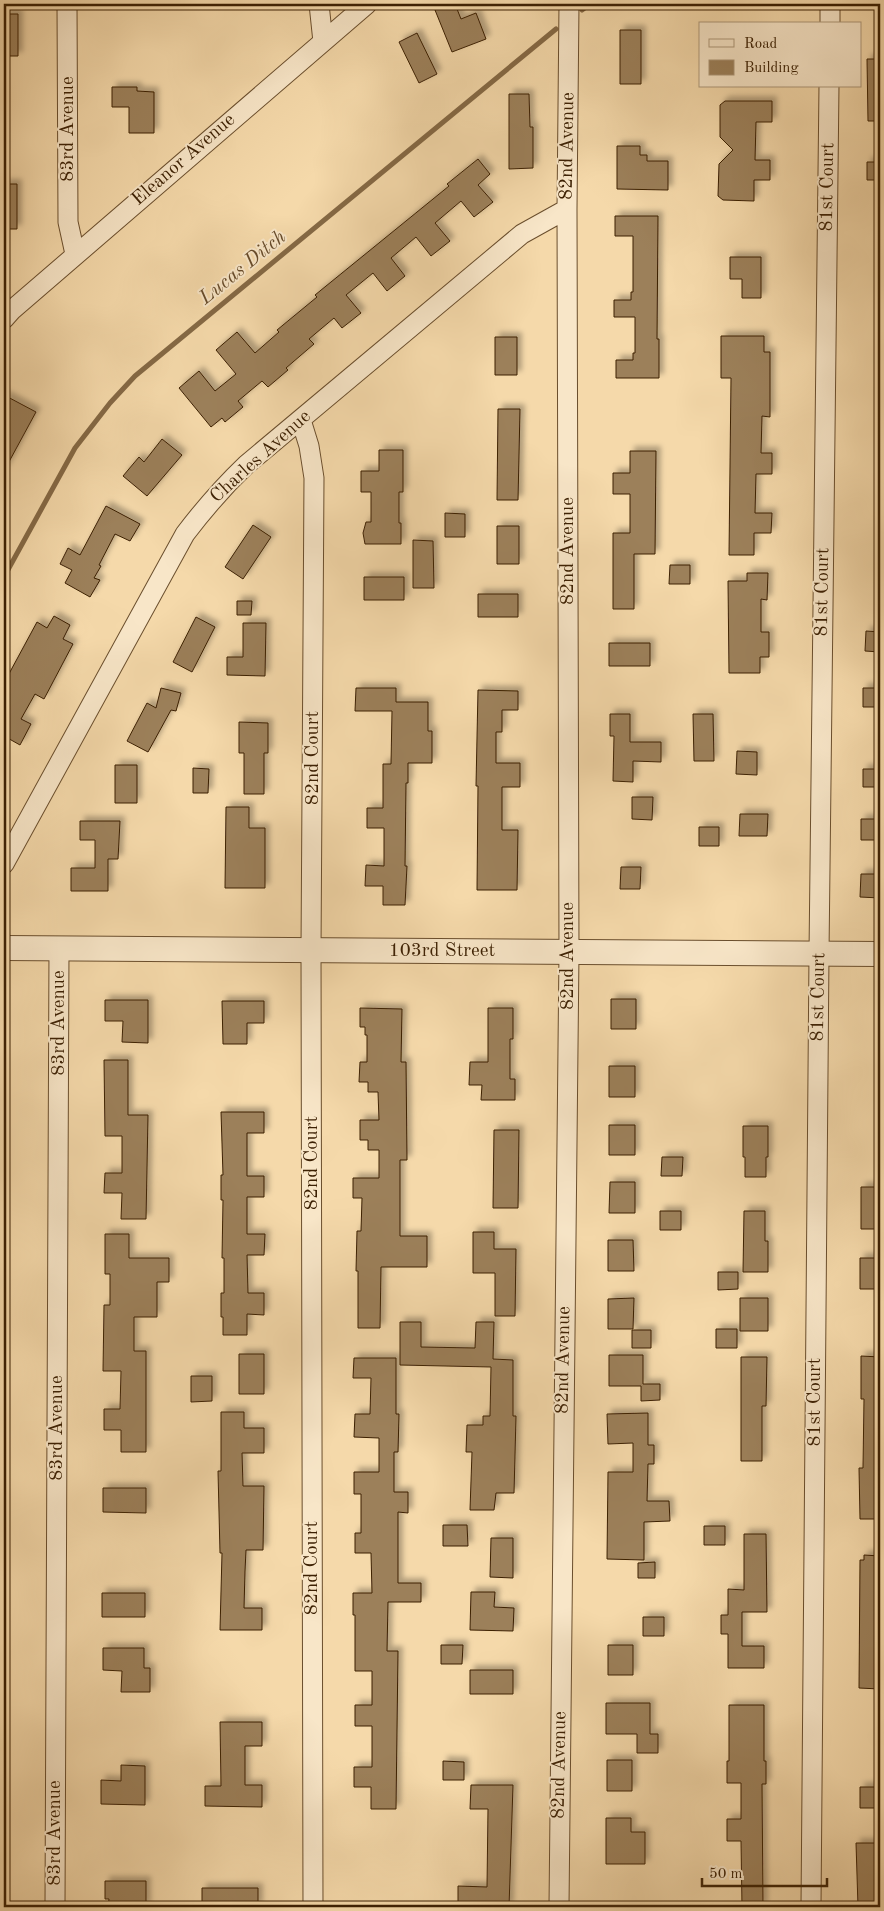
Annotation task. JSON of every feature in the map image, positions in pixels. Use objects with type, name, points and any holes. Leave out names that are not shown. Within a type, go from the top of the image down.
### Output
[{"type":"street","name":"83rd Avenue","points":[[68,4],[68,222],[75,254]]},
{"type":"street","points":[[318,4],[323,42]]},
{"type":"street","name":"Eleanor Avenue","points":[[4,319],[75,254],[367,4]]},
{"type":"street","name":"82nd Avenue","points":[[559,1907],[569,952],[567,209],[570,4]]},
{"type":"street","points":[[830,4],[830,22]]},
{"type":"street","name":"81st Court","points":[[811,1907],[829,88]]},
{"type":"street","name":"Charles Avenue","points":[[4,864],[186,534],[204,509],[224,486],[522,234],[567,209]]},
{"type":"street","name":"82nd Court","points":[[301,420],[309,446],[314,478],[311,951],[312,1907]]},
{"type":"street","name":"103rd Street","points":[[4,948],[880,954]]},
{"type":"street","name":"83rd Avenue","points":[[55,1907],[59,949]]},
{"type":"building","points":[[455,4],[461,19],[476,13],[486,39],[452,52],[435,10]]},
{"type":"building","points":[[4,14],[18,14],[18,56],[4,56]]},
{"type":"building","points":[[620,30],[641,30],[641,84],[620,84]]},
{"type":"building","points":[[417,33],[437,74],[419,83],[399,42]]},
{"type":"building","points":[[867,59],[880,59],[880,121],[868,121]]},
{"type":"building","points":[[112,87],[137,87],[137,91],[154,92],[154,133],[129,133],[129,107],[112,107]]},
{"type":"building","points":[[509,94],[529,94],[530,127],[533,127],[533,168],[509,169]]},
{"type":"building","points":[[725,101],[772,101],[772,122],[756,122],[755,160],[770,160],[770,180],[754,180],[754,201],[723,200],[718,196],[719,164],[733,150],[720,137],[720,105]]},
{"type":"building","points":[[617,146],[640,146],[640,155],[647,155],[647,161],[668,161],[668,190],[617,189]]},
{"type":"building","points":[[478,159],[490,174],[478,185],[493,202],[474,217],[461,201],[435,223],[450,241],[431,256],[416,237],[391,258],[405,276],[387,291],[373,273],[346,295],[361,313],[342,328],[334,318],[309,339],[314,344],[286,368],[288,370],[268,387],[262,381],[238,401],[243,407],[225,422],[222,418],[211,427],[179,388],[199,371],[215,391],[236,374],[216,350],[237,332],[255,353],[279,332],[277,330],[317,297],[315,295],[449,186],[447,184]]},
{"type":"building","points":[[867,162],[880,162],[880,180],[867,180]]},
{"type":"building","points":[[4,184],[17,184],[17,229],[4,229]]},
{"type":"building","points":[[615,216],[658,216],[657,339],[659,339],[659,378],[616,378],[616,360],[633,360],[633,353],[635,353],[635,317],[614,317],[614,300],[631,300],[631,292],[633,292],[633,236],[615,236]]},
{"type":"building","points":[[730,257],[761,257],[761,298],[742,298],[742,279],[730,279]]},
{"type":"building","points":[[721,336],[764,336],[764,352],[770,352],[770,417],[762,416],[761,453],[772,453],[772,474],[756,474],[755,513],[772,513],[771,533],[754,533],[754,555],[729,555],[731,378],[721,378]]},
{"type":"building","points":[[495,337],[517,337],[517,375],[495,375]]},
{"type":"building","points":[[4,395],[36,412],[4,471]]},
{"type":"building","points":[[498,409],[520,409],[518,500],[497,500]]},
{"type":"building","points":[[162,439],[182,455],[147,496],[123,476],[139,457],[144,462]]},
{"type":"building","points":[[379,450],[403,450],[403,492],[399,492],[401,544],[365,544],[363,533],[366,522],[371,522],[371,492],[361,492],[361,471],[379,471]]},
{"type":"building","points":[[630,451],[656,451],[655,554],[634,554],[634,609],[613,609],[613,533],[630,533],[630,494],[613,494],[613,473],[630,473]]},
{"type":"building","points":[[106,506],[140,524],[130,541],[115,534],[99,565],[101,566],[94,578],[100,580],[90,597],[65,583],[72,570],[60,564],[68,548],[80,555]]},
{"type":"building","points":[[445,513],[465,514],[465,537],[445,537]]},
{"type":"building","points":[[253,525],[271,537],[243,579],[225,567]]},
{"type":"building","points":[[497,526],[519,526],[519,564],[497,564]]},
{"type":"building","points":[[413,540],[433,541],[434,588],[413,588]]},
{"type":"building","points":[[670,565],[690,565],[690,584],[669,584]]},
{"type":"building","points":[[747,573],[768,573],[767,600],[761,599],[761,632],[769,632],[769,657],[760,657],[760,673],[729,673],[728,581],[747,581]]},
{"type":"building","points":[[364,577],[404,577],[404,600],[364,600]]},
{"type":"building","points":[[478,594],[518,594],[518,617],[478,617]]},
{"type":"building","points":[[237,601],[252,601],[251,615],[237,615]]},
{"type":"building","points":[[54,616],[70,625],[63,639],[73,644],[44,699],[35,694],[21,719],[31,724],[20,745],[4,736],[4,683],[37,622],[47,628]]},
{"type":"building","points":[[196,617],[215,627],[192,672],[173,662]]},
{"type":"building","points":[[243,623],[266,623],[265,676],[227,675],[227,657],[243,657]]},
{"type":"building","points":[[866,631],[880,632],[880,652],[865,651]]},
{"type":"building","points":[[609,643],[650,643],[650,666],[609,666]]},
{"type":"building","points":[[161,688],[181,693],[176,711],[171,710],[148,752],[127,741],[147,703],[156,708]]},
{"type":"building","points":[[356,688],[396,688],[396,702],[428,702],[428,731],[432,731],[432,763],[408,763],[408,783],[406,783],[405,866],[407,866],[405,905],[383,905],[383,886],[365,886],[366,865],[384,866],[384,828],[367,828],[367,808],[383,808],[383,764],[391,764],[392,711],[355,711]]},
{"type":"building","points":[[863,688],[880,688],[880,707],[863,707]]},
{"type":"building","points":[[478,690],[518,691],[518,710],[502,710],[502,732],[496,732],[496,763],[520,763],[520,787],[502,787],[502,830],[518,830],[517,890],[477,890],[478,786],[476,786]]},
{"type":"building","points":[[610,714],[630,714],[630,742],[661,742],[661,762],[633,761],[633,782],[613,781],[614,736],[610,736]]},
{"type":"building","points":[[693,714],[713,714],[714,761],[694,761]]},
{"type":"building","points":[[239,722],[268,723],[268,753],[264,753],[264,794],[244,794],[244,753],[239,753]]},
{"type":"building","points":[[737,751],[757,752],[757,775],[736,774]]},
{"type":"building","points":[[115,765],[137,765],[137,803],[115,803]]},
{"type":"building","points":[[193,768],[209,769],[208,793],[193,793]]},
{"type":"building","points":[[863,769],[880,769],[880,787],[863,787]]},
{"type":"building","points":[[632,797],[653,797],[652,820],[632,819]]},
{"type":"building","points":[[226,807],[249,807],[249,828],[265,828],[265,888],[225,888]]},
{"type":"building","points":[[740,814],[768,814],[767,836],[739,836]]},
{"type":"building","points":[[861,819],[880,819],[880,840],[861,840]]},
{"type":"building","points":[[80,821],[120,821],[118,859],[108,859],[108,891],[71,891],[71,868],[95,868],[95,840],[80,840]]},
{"type":"building","points":[[699,827],[719,827],[719,846],[699,846]]},
{"type":"building","points":[[621,867],[641,867],[640,889],[620,889]]},
{"type":"building","points":[[861,874],[880,874],[880,898],[860,897]]},
{"type":"building","points":[[611,999],[636,999],[636,1029],[611,1029]]},
{"type":"building","points":[[105,1000],[148,1000],[148,1043],[122,1042],[123,1021],[105,1021]]},
{"type":"building","points":[[222,1001],[264,1001],[264,1023],[247,1023],[247,1044],[223,1044]]},
{"type":"building","points":[[360,1008],[402,1009],[401,1062],[406,1062],[407,1160],[400,1160],[400,1236],[427,1236],[427,1267],[381,1267],[380,1328],[358,1328],[357,1231],[361,1231],[362,1198],[353,1198],[353,1178],[379,1178],[379,1150],[368,1150],[368,1140],[360,1140],[360,1120],[379,1120],[378,1092],[368,1092],[368,1082],[359,1082],[360,1062],[367,1062],[367,1035],[365,1035],[365,1027],[360,1027]]},
{"type":"building","points":[[488,1008],[513,1008],[513,1039],[510,1039],[510,1079],[515,1079],[515,1100],[481,1100],[482,1085],[469,1085],[470,1062],[488,1062]]},
{"type":"building","points":[[104,1060],[128,1060],[128,1115],[148,1115],[146,1219],[121,1219],[122,1193],[104,1193],[105,1173],[122,1173],[122,1136],[105,1136]]},
{"type":"building","points":[[609,1066],[635,1066],[635,1097],[609,1097]]},
{"type":"building","points":[[221,1112],[264,1112],[264,1133],[247,1133],[247,1176],[264,1176],[264,1197],[247,1197],[247,1234],[265,1234],[264,1255],[247,1255],[248,1293],[264,1293],[264,1315],[247,1314],[247,1335],[223,1335],[223,1317],[221,1317],[221,1293],[224,1293],[224,1258],[222,1258],[223,1200],[221,1200],[221,1175],[223,1175]]},
{"type":"building","points":[[609,1125],[635,1125],[635,1155],[609,1155]]},
{"type":"building","points":[[743,1126],[768,1126],[766,1177],[745,1177]]},
{"type":"building","points":[[494,1130],[519,1130],[518,1208],[493,1208]]},
{"type":"building","points":[[662,1157],[683,1157],[682,1176],[661,1176]]},
{"type":"building","points":[[610,1182],[635,1182],[635,1213],[609,1213]]},
{"type":"building","points":[[861,1187],[880,1187],[880,1229],[861,1229]]},
{"type":"building","points":[[660,1211],[681,1211],[681,1230],[660,1230]]},
{"type":"building","points":[[744,1211],[765,1211],[765,1241],[768,1241],[768,1272],[743,1272]]},
{"type":"building","points":[[473,1232],[494,1232],[494,1249],[516,1249],[515,1316],[495,1316],[495,1273],[473,1273]]},
{"type":"building","points":[[105,1234],[129,1234],[129,1258],[169,1258],[169,1282],[157,1282],[157,1317],[134,1317],[134,1351],[146,1351],[146,1452],[121,1452],[121,1430],[104,1430],[104,1409],[120,1409],[121,1371],[103,1371],[104,1305],[110,1305],[110,1274],[105,1274]]},
{"type":"building","points":[[608,1240],[633,1240],[634,1271],[608,1271]]},
{"type":"building","points":[[860,1258],[880,1258],[880,1289],[860,1289]]},
{"type":"building","points":[[718,1272],[738,1272],[738,1289],[718,1290]]},
{"type":"building","points":[[634,1298],[633,1329],[608,1329],[608,1299]]},
{"type":"building","points":[[740,1298],[768,1298],[768,1331],[740,1331]]},
{"type":"building","points":[[400,1322],[421,1322],[421,1347],[475,1348],[476,1322],[494,1322],[493,1359],[513,1360],[513,1416],[516,1416],[514,1493],[496,1493],[494,1510],[470,1510],[472,1452],[466,1452],[467,1425],[483,1425],[483,1416],[490,1416],[491,1367],[400,1365]]},
{"type":"building","points":[[716,1329],[737,1329],[737,1348],[716,1348]]},
{"type":"building","points":[[632,1330],[651,1330],[651,1348],[632,1348]]},
{"type":"building","points":[[239,1354],[264,1354],[264,1394],[239,1394]]},
{"type":"building","points":[[609,1355],[643,1355],[643,1384],[660,1384],[660,1400],[641,1401],[641,1386],[609,1386]]},
{"type":"building","points":[[861,1356],[880,1357],[880,1519],[860,1519],[859,1468],[863,1468],[864,1399],[861,1399]]},
{"type":"building","points":[[741,1357],[767,1357],[766,1406],[762,1406],[762,1461],[741,1461]]},
{"type":"building","points":[[354,1358],[396,1358],[396,1414],[399,1414],[398,1452],[394,1452],[394,1492],[408,1492],[408,1513],[398,1512],[398,1583],[421,1583],[421,1602],[388,1602],[387,1651],[398,1651],[396,1809],[371,1809],[371,1787],[354,1787],[354,1767],[372,1767],[372,1726],[355,1726],[355,1705],[372,1705],[372,1671],[355,1671],[353,1593],[372,1593],[371,1553],[355,1553],[355,1533],[361,1533],[361,1494],[354,1494],[354,1472],[379,1472],[379,1438],[354,1437],[355,1414],[370,1414],[371,1378],[353,1378]]},
{"type":"building","points":[[191,1376],[212,1376],[212,1401],[191,1402]]},
{"type":"building","points":[[221,1412],[244,1412],[244,1428],[264,1428],[264,1453],[242,1453],[243,1486],[264,1486],[263,1550],[246,1550],[244,1608],[262,1608],[262,1630],[220,1630],[222,1553],[220,1553],[218,1471],[221,1471]]},
{"type":"building","points":[[648,1413],[648,1445],[654,1445],[654,1464],[648,1464],[647,1501],[669,1501],[670,1521],[644,1522],[644,1560],[607,1559],[608,1472],[633,1472],[633,1443],[608,1444],[607,1414]]},
{"type":"building","points":[[103,1488],[146,1488],[146,1513],[103,1512]]},
{"type":"building","points":[[443,1525],[467,1525],[468,1546],[443,1546]]},
{"type":"building","points":[[704,1526],[725,1526],[725,1545],[704,1545]]},
{"type":"building","points":[[744,1534],[766,1534],[767,1612],[742,1612],[742,1646],[764,1646],[764,1668],[728,1668],[728,1634],[721,1634],[721,1615],[728,1615],[728,1589],[744,1590]]},
{"type":"building","points":[[491,1538],[513,1538],[513,1578],[490,1577]]},
{"type":"building","points":[[864,1555],[880,1556],[880,1689],[859,1688],[860,1560],[864,1560]]},
{"type":"building","points":[[655,1562],[655,1578],[638,1578],[638,1563]]},
{"type":"building","points":[[471,1592],[495,1592],[494,1607],[514,1608],[513,1631],[470,1630]]},
{"type":"building","points":[[102,1593],[145,1593],[145,1617],[102,1617]]},
{"type":"building","points":[[643,1617],[664,1617],[664,1636],[643,1636]]},
{"type":"building","points":[[441,1645],[463,1645],[462,1664],[441,1664]]},
{"type":"building","points":[[608,1645],[633,1645],[633,1675],[608,1675]]},
{"type":"building","points":[[103,1648],[144,1648],[144,1668],[150,1668],[150,1692],[121,1692],[122,1671],[103,1670]]},
{"type":"building","points":[[470,1670],[513,1670],[513,1694],[470,1694]]},
{"type":"building","points":[[606,1703],[650,1703],[650,1734],[658,1734],[658,1753],[637,1753],[637,1734],[606,1734]]},
{"type":"building","points":[[729,1705],[764,1705],[766,1784],[762,1784],[763,1907],[742,1907],[741,1841],[727,1841],[727,1819],[741,1819],[741,1783],[727,1783]]},
{"type":"building","points":[[220,1722],[262,1722],[262,1746],[245,1746],[245,1785],[262,1785],[262,1807],[205,1806],[205,1786],[221,1786]]},
{"type":"building","points":[[607,1760],[632,1760],[632,1791],[607,1791]]},
{"type":"building","points":[[443,1761],[464,1762],[464,1780],[443,1780]]},
{"type":"building","points":[[121,1765],[145,1766],[145,1805],[101,1804],[101,1780],[121,1781]]},
{"type":"building","points":[[471,1785],[513,1785],[509,1907],[458,1907],[458,1886],[487,1887],[488,1809],[470,1809]]},
{"type":"building","points":[[860,1787],[880,1787],[880,1808],[860,1808]]},
{"type":"building","points":[[606,1818],[631,1818],[631,1832],[645,1832],[645,1864],[606,1864]]},
{"type":"building","points":[[856,1843],[880,1843],[880,1907],[858,1907]]},
{"type":"building","points":[[105,1881],[146,1881],[146,1907],[108,1907],[109,1899],[105,1899]]},
{"type":"building","points":[[202,1888],[258,1888],[258,1907],[202,1907]]},
{"type":"waterway","name":"Lucas Ditch","points":[[582,10],[590,4]]},
{"type":"waterway","name":"Lucas Ditch","points":[[4,577],[75,448],[110,403],[135,376],[556,29]]}]
